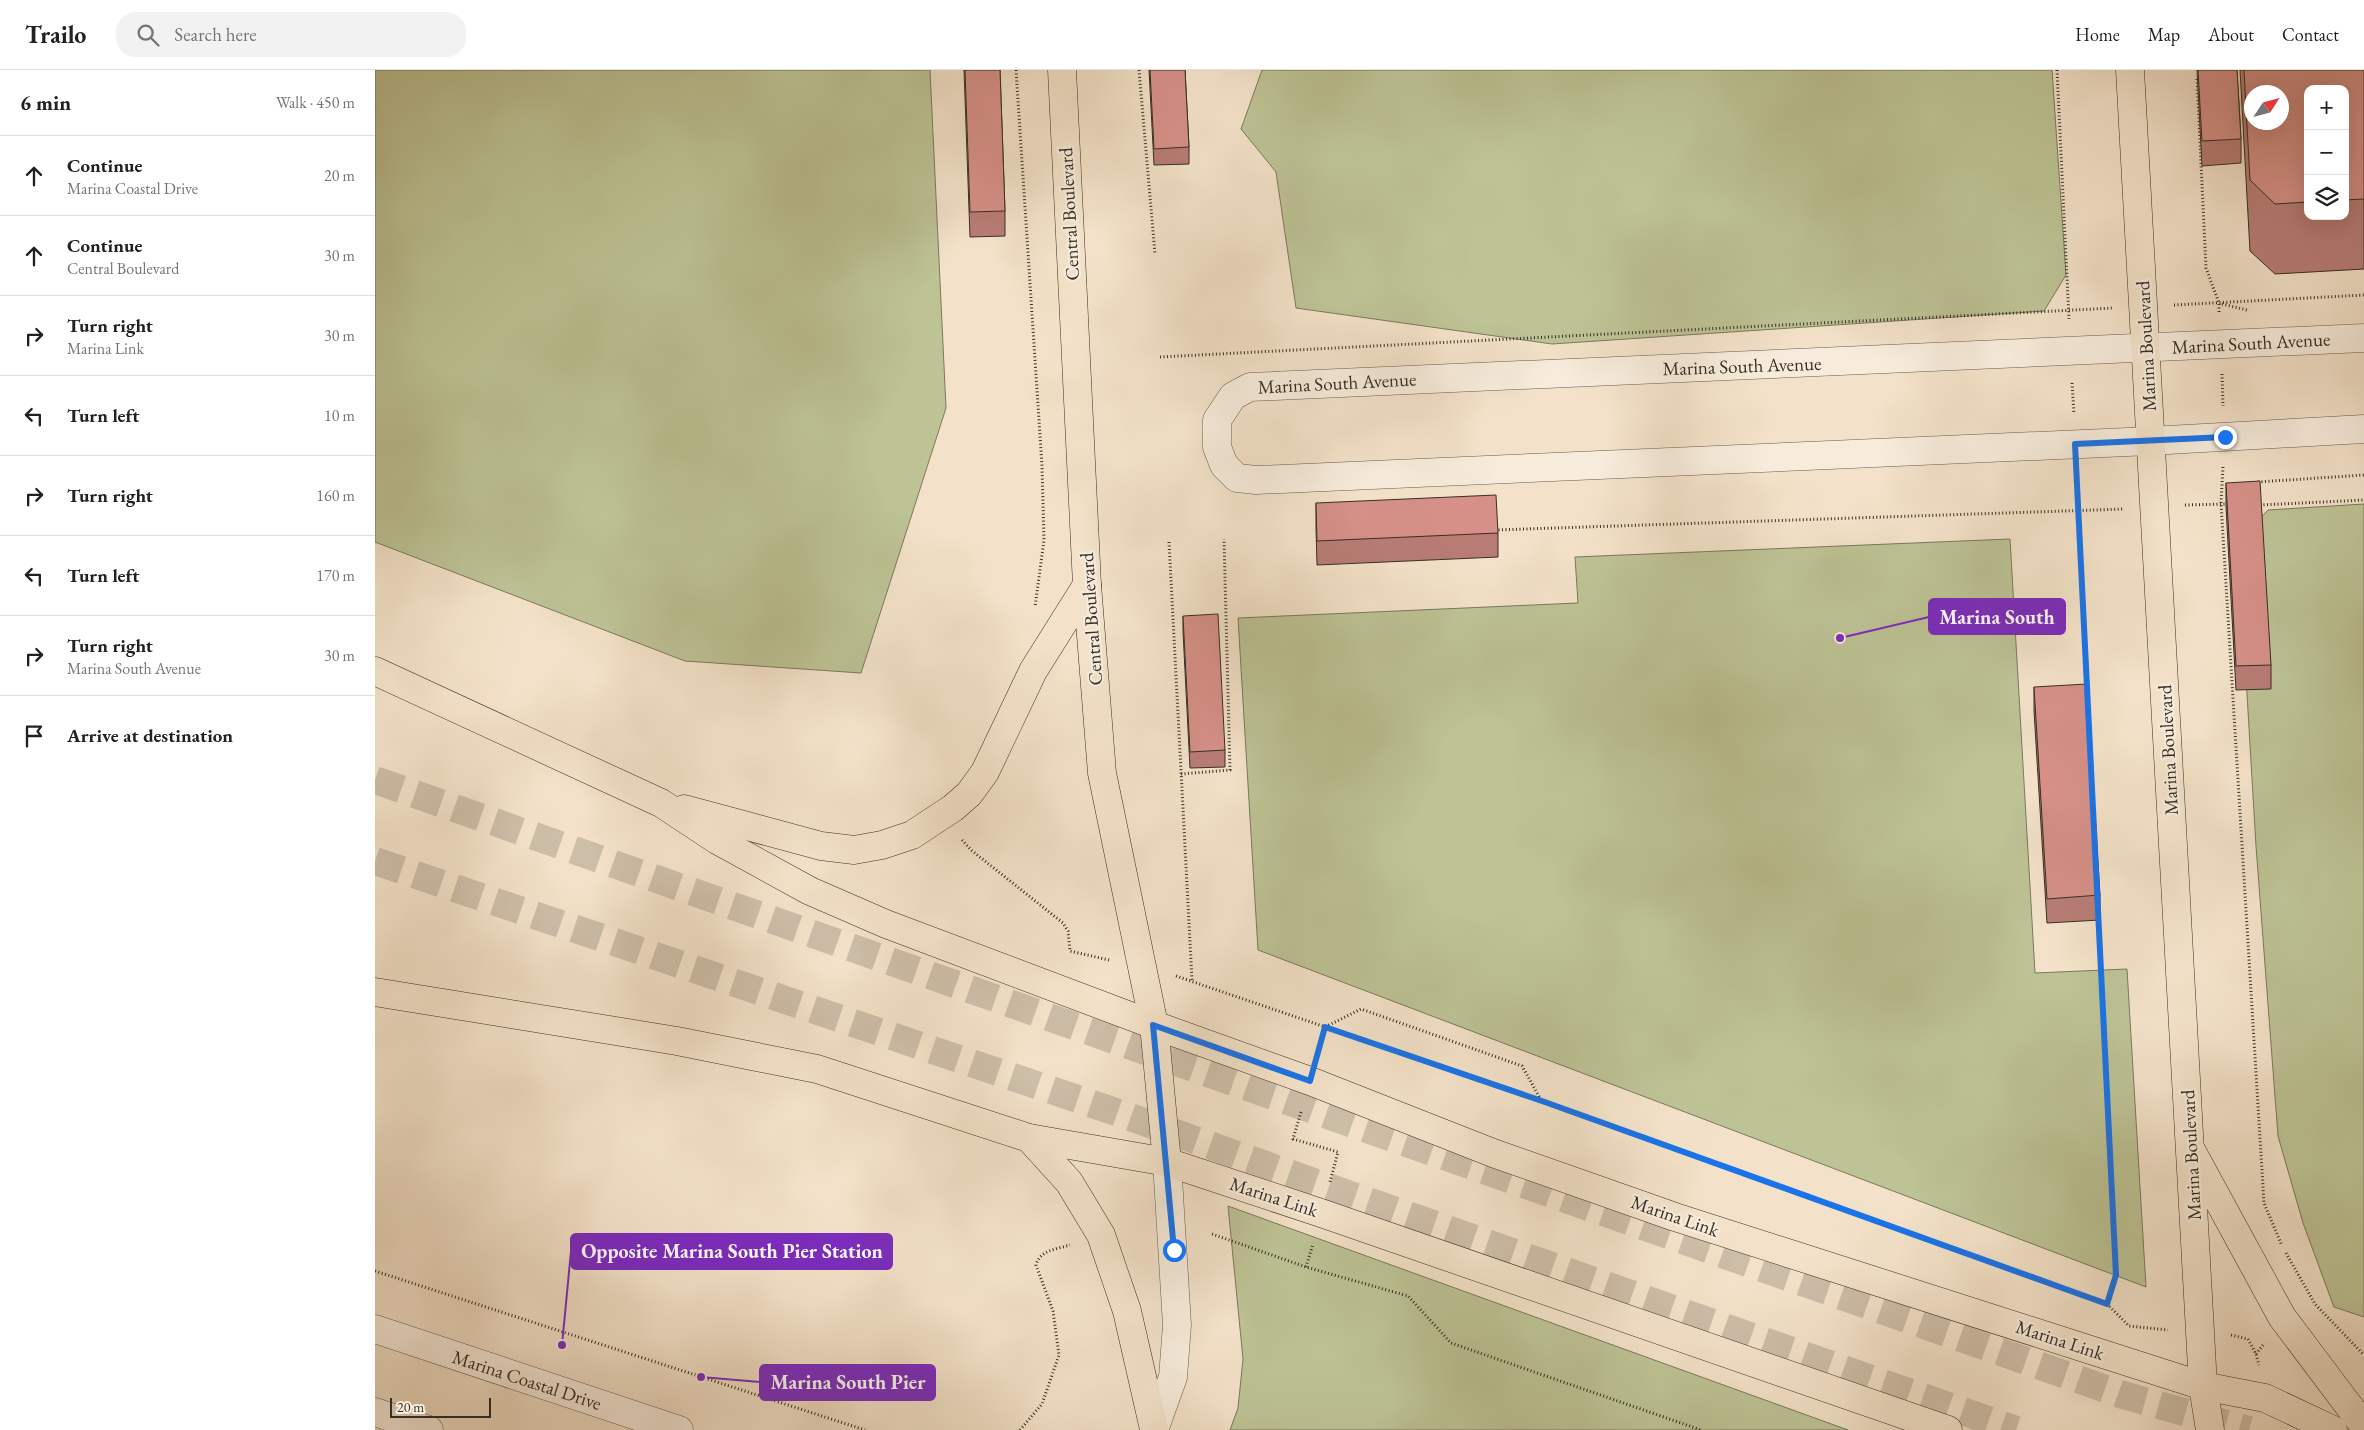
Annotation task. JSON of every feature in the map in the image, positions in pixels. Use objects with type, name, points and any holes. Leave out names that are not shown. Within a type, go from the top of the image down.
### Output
[{"type":"main road","name":"Central Boulevard","points":[[1062,70],[1087,585],[1103,773],[1153,1025],[1167,1162]]},
{"type":"main road","name":"Marina Boulevard","points":[[2130,70],[2203,1386],[2210,1430]]},
{"type":"main road","points":[[375,671],[661,802],[821,846],[854,850],[882,846],[912,835],[953,808],[969,794],[985,772],[1033,671],[1087,585]]},
{"type":"main road","name":"Marina Link","points":[[661,802],[717,840],[811,891],[886,924],[1153,1025],[1310,1081],[1493,1153],[1675,1217],[2203,1386],[2265,1398],[2333,1430]]},
{"type":"main road","name":"Marina Link","points":[[375,992],[677,1041],[817,1069],[1029,1138],[1167,1162],[1321,1213],[1948,1430]]},
{"type":"main road","points":[[1029,1138],[1069,1182],[1101,1235],[1127,1311],[1154,1430]]},
{"type":"main road","points":[[2191,1150],[2282,1317],[2364,1426]]},
{"type":"street","name":"Marina South Avenue","points":[[2364,338],[1250,387],[1233,396],[1217,420],[1217,447],[1224,465],[1237,478],[1256,480],[2150,441],[2364,429]]},
{"type":"street","points":[[1154,1430],[1173,1377],[1177,1325],[1167,1162]]},
{"type":"street","name":"Marina Coastal Drive","points":[[375,1329],[679,1430]]},
{"type":"street","points":[[375,1412],[429,1430]]},
{"type":"path","points":[[1016,70],[1042,466],[1043,540],[1034,611]]},
{"type":"path","points":[[1139,70],[1155,254]]},
{"type":"path","points":[[2057,70],[2088,690]]},
{"type":"path","points":[[2197,70],[2206,268],[2219,303],[2364,295]]},
{"type":"path","points":[[1160,357],[2069,309]]},
{"type":"path","points":[[2251,486],[2258,482],[2364,476]]},
{"type":"path","points":[[2221,503],[2228,499]]},
{"type":"path","points":[[2255,505],[2364,500]]},
{"type":"path","points":[[2221,503],[2238,504]]},
{"type":"path","points":[[2221,503],[2264,1203],[2281,1244],[2315,1304],[2364,1355]]},
{"type":"path","points":[[1494,530],[2079,511]]},
{"type":"path","points":[[1181,774],[1230,770],[1224,540]]},
{"type":"path","points":[[1169,542],[1193,980],[1542,1101],[2107,1304],[2116,1275],[2098,908]]},
{"type":"path","points":[[959,836],[971,850],[1063,923],[1068,932],[1070,951]]},
{"type":"path","points":[[1306,1267],[1338,1152],[1293,1139],[1325,1027],[1361,1009],[1522,1066],[1542,1101]]},
{"type":"path","points":[[1212,1234],[1306,1267],[1408,1296],[1451,1343],[1701,1430]]},
{"type":"path","points":[[1020,1430],[1042,1404],[1059,1355],[1053,1311],[1036,1265],[1038,1257],[1044,1253],[1101,1235]]},
{"type":"path","points":[[375,1271],[865,1430]]},
{"type":"green space","points":[[375,70],[930,70],[946,408],[861,673],[685,661],[375,542]]},
{"type":"green space","points":[[1262,70],[2052,70],[2066,275],[2044,311],[1552,344],[1296,308],[1276,172],[1241,129]]},
{"type":"green space","points":[[2364,504],[2364,1317],[2334,1307],[2303,1223],[2278,1136],[2256,846],[2238,542],[2268,510]]},
{"type":"green space","points":[[2010,539],[2035,973],[2127,969],[2146,1287],[1258,950],[1238,618],[1578,603],[1575,557]]},
{"type":"green space","points":[[1228,1206],[1848,1430],[1230,1430],[1238,1408],[1243,1359]]},
{"type":"building","points":[[965,70],[1000,70],[1005,211],[970,212]]},
{"type":"building","points":[[1150,70],[1185,70],[1189,147],[1154,149]]},
{"type":"building","points":[[2198,70],[2237,70],[2241,139],[2202,141]]},
{"type":"building","points":[[2244,70],[2364,70],[2364,199],[2349,200],[2349,85],[2304,85],[2304,202],[2275,204],[2250,180],[2247,130],[2289,130],[2289,85],[2245,85]]},
{"type":"building","points":[[2260,481],[2271,665],[2236,666],[2226,483]]},
{"type":"building","points":[[1496,495],[1498,533],[1317,541],[1316,503]]},
{"type":"building","points":[[1218,614],[1225,750],[1190,752],[1183,616]]},
{"type":"building","points":[[2087,684],[2100,895],[2047,899],[2034,687]]},
{"type":"tunnel","points":[[375,780],[2123,1395],[2249,1430]]},
{"type":"tunnel","points":[[375,861],[1110,1110],[2016,1430]]},
{"type":"place","name":"Marina South","points":[[1840,638]]},
{"type":"place","name":"Opposite Marina South Pier Station","points":[[562,1345]]},
{"type":"place","name":"Marina South Pier","points":[[701,1377]]},
{"type":"route","points":[[1174,1250],[1153,1025],[1310,1081],[1325,1027],[1542,1101],[2107,1304],[2116,1275],[2075,444],[2225,437]]}]
